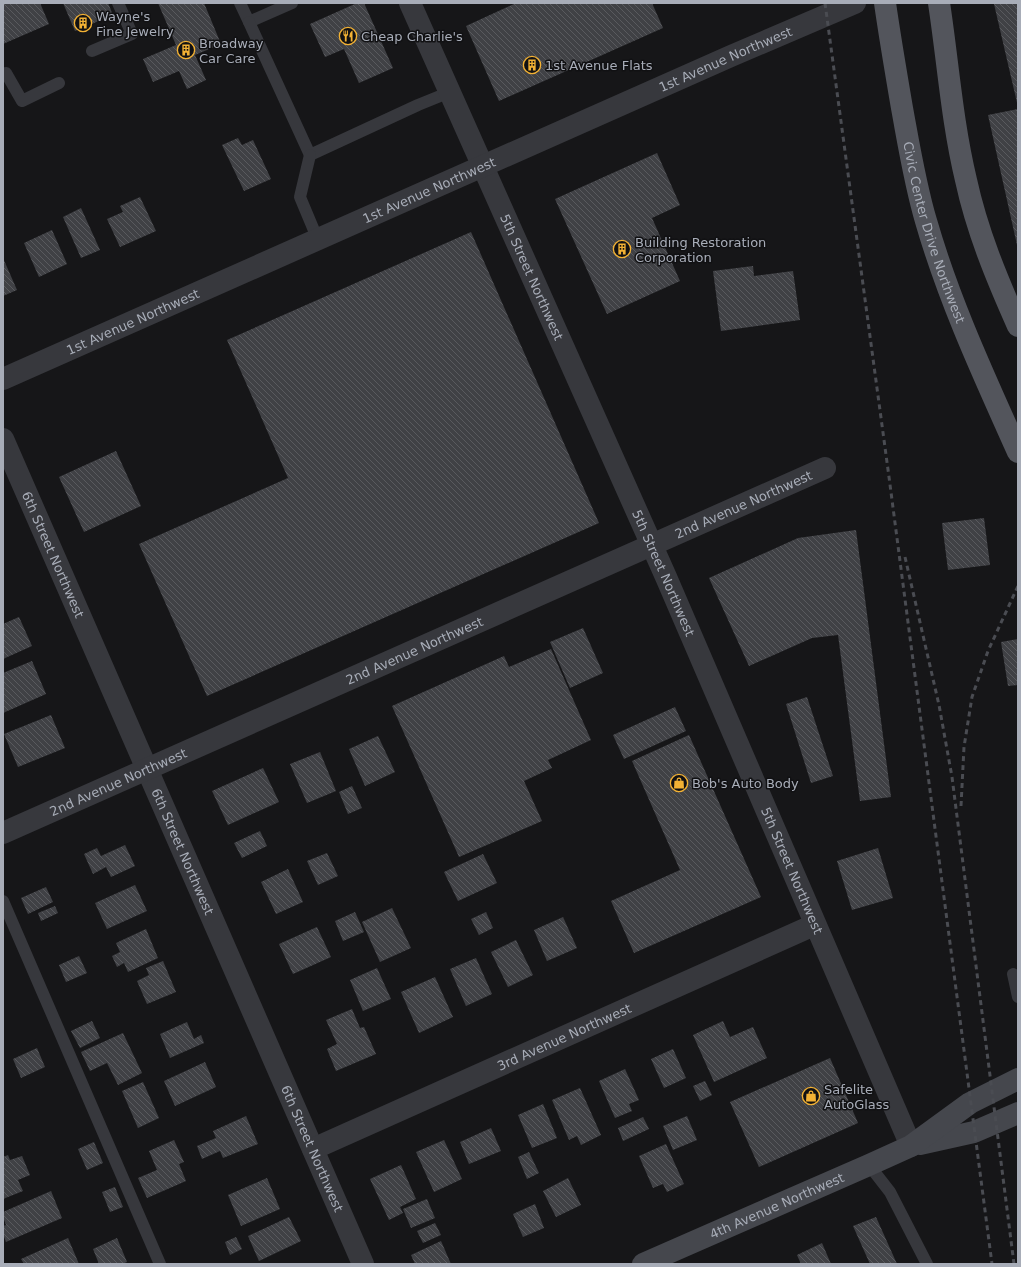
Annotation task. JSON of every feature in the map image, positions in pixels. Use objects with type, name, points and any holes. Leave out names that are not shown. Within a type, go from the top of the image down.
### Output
[{"type":"main road","name":"Civic Center Drive Northwest","points":[[886,3],[908,143],[926,220],[943,274],[962,325],[1018,452]]},
{"type":"main road","points":[[939,3],[958,137],[966,180],[985,246],[1018,326]]},
{"type":"main road","name":"4th Avenue Northwest","points":[[643,1264],[911,1146],[970,1103],[1018,1079]]},
{"type":"main road","name":"4th Avenue Northwest","points":[[911,1146],[974,1132],[1018,1113]]},
{"type":"street","name":"5th Street Northwest","points":[[410,3],[652,546],[814,925],[911,1146]]},
{"type":"street","name":"1st Avenue Northwest","points":[[3,379],[738,53],[855,3]]},
{"type":"street","name":"6th Street Northwest","points":[[3,439],[363,1264]]},
{"type":"street","name":"2nd Avenue Northwest","points":[[3,833],[825,468]]},
{"type":"street","name":"3rd Avenue Northwest","points":[[313,1149],[814,925]]},
{"type":"lane","points":[[92,51],[132,34],[118,3]]},
{"type":"lane","points":[[240,3],[310,155],[300,197],[318,240]]},
{"type":"lane","points":[[249,22],[292,3]]},
{"type":"lane","points":[[3,74],[6,73],[22,101],[59,83]]},
{"type":"lane","points":[[310,155],[418,105],[450,92]]},
{"type":"lane","points":[[3,901],[160,1264]]},
{"type":"lane","points":[[1013,974],[1018,997]]},
{"type":"lane","points":[[869,1165],[890,1192],[927,1264]]},
{"type":"building","points":[[3,3],[40,3],[49,24],[3,44]]},
{"type":"building","name":"Wayne's Fine Jewelry","points":[[63,3],[108,3],[113,15],[75,31]]},
{"type":"building","name":"Broadway Car Care","points":[[158,3],[204,3],[221,44],[195,55],[206,80],[187,89],[179,71],[153,82],[143,59],[176,45]]},
{"type":"building","name":"Cheap Charlie's","points":[[357,3],[364,3],[393,68],[359,83],[344,49],[325,57],[310,24]]},
{"type":"building","name":"1st Avenue Flats","points":[[516,3],[652,3],[663,28],[499,101],[466,26]]},
{"type":"building","points":[[1018,3],[1018,107],[994,4]]},
{"type":"building","points":[[1018,109],[1018,245],[1017,245],[988,115]]},
{"type":"building","points":[[238,138],[242,145],[253,140],[271,179],[244,191],[222,145]]},
{"type":"building","name":"Building Restoration Corporation","points":[[657,153],[680,205],[652,218],[680,281],[607,314],[555,199]]},
{"type":"building","points":[[140,197],[156,231],[120,247],[107,219],[123,212],[120,206]]},
{"type":"building","points":[[81,208],[100,250],[81,258],[63,217]]},
{"type":"building","points":[[52,230],[67,264],[39,277],[24,243]]},
{"type":"building","points":[[471,232],[599,523],[207,696],[139,544],[288,478],[227,340]]},
{"type":"building","points":[[3,258],[17,290],[3,296]]},
{"type":"building","points":[[753,266],[754,276],[793,271],[800,320],[721,331],[713,271]]},
{"type":"building","points":[[116,451],[141,506],[84,532],[59,477]]},
{"type":"building","points":[[984,518],[990,565],[948,570],[942,523]]},
{"type":"building","points":[[856,530],[891,797],[860,801],[838,635],[812,638],[749,666],[709,578],[798,538]]},
{"type":"building","points":[[19,617],[32,646],[3,659],[3,624]]},
{"type":"building","points":[[583,628],[603,673],[570,688],[550,642]]},
{"type":"building","points":[[1018,639],[1018,685],[1008,686],[1001,642]]},
{"type":"building","points":[[551,649],[591,740],[548,760],[552,768],[524,781],[542,821],[459,857],[392,706],[504,656],[509,667]]},
{"type":"building","points":[[32,661],[46,694],[3,713],[3,673]]},
{"type":"building","points":[[807,697],[833,776],[811,783],[786,704]]},
{"type":"building","points":[[675,707],[686,731],[624,759],[613,735]]},
{"type":"building","points":[[51,715],[65,748],[18,767],[4,734]]},
{"type":"building","points":[[689,735],[761,897],[634,953],[611,901],[680,870],[632,761]]},
{"type":"building","points":[[378,736],[395,772],[365,786],[349,749]]},
{"type":"building","points":[[320,752],[336,791],[307,803],[290,764]]},
{"type":"building","points":[[263,768],[279,802],[228,825],[212,791]]},
{"type":"building","points":[[352,786],[362,808],[348,814],[339,792]]},
{"type":"building","points":[[260,831],[267,846],[242,858],[234,843]]},
{"type":"building","points":[[125,845],[135,866],[111,877],[106,867],[93,874],[84,854],[97,848],[101,856]]},
{"type":"building","points":[[878,848],[893,898],[852,910],[837,861]]},
{"type":"building","points":[[327,853],[338,876],[318,885],[307,861]]},
{"type":"building","points":[[483,854],[497,883],[458,901],[444,872]]},
{"type":"building","points":[[288,869],[303,902],[276,914],[261,882]]},
{"type":"building","points":[[135,885],[147,911],[107,929],[95,903]]},
{"type":"building","points":[[46,887],[53,902],[28,914],[21,898]]},
{"type":"building","points":[[55,906],[58,913],[41,921],[38,913]]},
{"type":"building","points":[[392,908],[411,948],[380,962],[362,922]]},
{"type":"building","points":[[355,912],[364,932],[343,941],[335,921]]},
{"type":"building","points":[[486,912],[493,928],[479,935],[471,919]]},
{"type":"building","points":[[563,917],[577,948],[547,961],[534,930]]},
{"type":"building","points":[[317,927],[331,957],[293,974],[279,944]]},
{"type":"building","points":[[146,929],[158,958],[128,972],[124,963],[117,967],[112,956],[120,952],[116,943]]},
{"type":"building","points":[[516,940],[533,975],[508,987],[491,952]]},
{"type":"building","points":[[79,956],[87,973],[66,982],[59,965]]},
{"type":"building","points":[[476,958],[492,994],[466,1006],[450,969]]},
{"type":"building","points":[[163,961],[176,992],[147,1004],[137,981],[149,975],[146,968]]},
{"type":"building","points":[[377,968],[391,999],[363,1011],[350,980]]},
{"type":"building","points":[[435,977],[453,1017],[419,1033],[401,992]]},
{"type":"building","points":[[352,1009],[360,1028],[364,1027],[376,1054],[336,1071],[327,1049],[337,1044],[326,1020]]},
{"type":"building","points":[[92,1021],[100,1038],[80,1048],[71,1031]]},
{"type":"building","points":[[723,1021],[730,1037],[753,1027],[767,1058],[714,1082],[693,1035]]},
{"type":"building","points":[[187,1022],[194,1039],[201,1035],[204,1043],[170,1058],[160,1034]]},
{"type":"building","points":[[123,1033],[142,1073],[118,1085],[107,1063],[90,1071],[81,1052]]},
{"type":"building","points":[[37,1048],[45,1067],[21,1078],[13,1059]]},
{"type":"building","points":[[673,1049],[686,1078],[664,1088],[651,1059]]},
{"type":"building","points":[[830,1058],[858,1123],[759,1167],[730,1102]]},
{"type":"building","points":[[205,1062],[216,1087],[175,1106],[164,1081]]},
{"type":"building","points":[[625,1069],[639,1100],[629,1104],[632,1111],[615,1118],[599,1081]]},
{"type":"building","points":[[705,1081],[712,1095],[700,1101],[693,1086]]},
{"type":"building","points":[[143,1082],[159,1118],[138,1128],[122,1091]]},
{"type":"building","points":[[580,1088],[601,1135],[581,1145],[577,1136],[569,1140],[552,1100]]},
{"type":"building","points":[[543,1104],[557,1138],[532,1148],[518,1115]]},
{"type":"building","points":[[246,1116],[258,1144],[223,1158],[220,1151],[202,1159],[197,1146],[216,1138],[213,1131]]},
{"type":"building","points":[[687,1116],[697,1140],[673,1150],[663,1126]]},
{"type":"building","points":[[643,1117],[649,1129],[623,1141],[618,1128]]},
{"type":"building","points":[[491,1128],[501,1151],[469,1164],[460,1142]]},
{"type":"building","points":[[174,1140],[184,1162],[179,1164],[186,1181],[147,1198],[138,1178],[157,1170],[149,1151]]},
{"type":"building","points":[[444,1140],[462,1179],[434,1192],[416,1152]]},
{"type":"building","points":[[94,1142],[103,1163],[87,1170],[78,1149]]},
{"type":"building","points":[[666,1144],[684,1184],[667,1192],[663,1184],[653,1188],[639,1156]]},
{"type":"building","points":[[529,1152],[539,1173],[527,1179],[518,1157]]},
{"type":"building","points":[[8,1155],[10,1160],[22,1156],[30,1175],[18,1180],[23,1191],[3,1199],[3,1157]]},
{"type":"building","points":[[401,1165],[416,1199],[400,1207],[403,1213],[389,1220],[370,1179]]},
{"type":"building","points":[[267,1178],[280,1209],[241,1226],[228,1195]]},
{"type":"building","points":[[568,1178],[581,1205],[556,1217],[543,1191]]},
{"type":"building","points":[[115,1187],[123,1207],[110,1212],[102,1192]]},
{"type":"building","points":[[51,1191],[62,1218],[6,1242],[3,1234],[3,1226],[6,1225],[3,1212]]},
{"type":"building","points":[[427,1199],[435,1218],[411,1228],[403,1209]]},
{"type":"building","points":[[535,1204],[544,1228],[523,1237],[513,1214]]},
{"type":"building","points":[[289,1217],[301,1241],[259,1261],[248,1236]]},
{"type":"building","points":[[876,1217],[897,1264],[870,1264],[853,1226]]},
{"type":"building","points":[[435,1223],[441,1235],[423,1243],[417,1231]]},
{"type":"building","points":[[236,1237],[242,1249],[230,1255],[225,1242]]},
{"type":"building","points":[[68,1238],[79,1264],[24,1264],[21,1259]]},
{"type":"building","points":[[117,1238],[127,1262],[122,1264],[99,1264],[93,1249]]},
{"type":"building","points":[[441,1241],[451,1264],[415,1264],[411,1255]]},
{"type":"building","points":[[822,1243],[831,1264],[801,1264],[797,1255]]},
{"type":"railway","points":[[825,3],[889,477],[992,1264]]},
{"type":"railway","points":[[905,557],[939,705],[952,777],[1014,1264]]},
{"type":"railway","points":[[961,806],[964,747],[972,697],[988,651],[1018,586]]},
{"type":"place","name":"Wayne's Fine Jewelry","points":[[83,23]]},
{"type":"place","name":"Cheap Charlie's","points":[[348,36]]},
{"type":"place","name":"Broadway Car Care","points":[[186,50]]},
{"type":"place","name":"1st Avenue Flats","points":[[532,65]]},
{"type":"place","name":"Building Restoration Corporation","points":[[622,249]]},
{"type":"place","name":"Bob's Auto Body","points":[[679,783]]},
{"type":"place","name":"Safelite AutoGlass","points":[[811,1096]]}]
